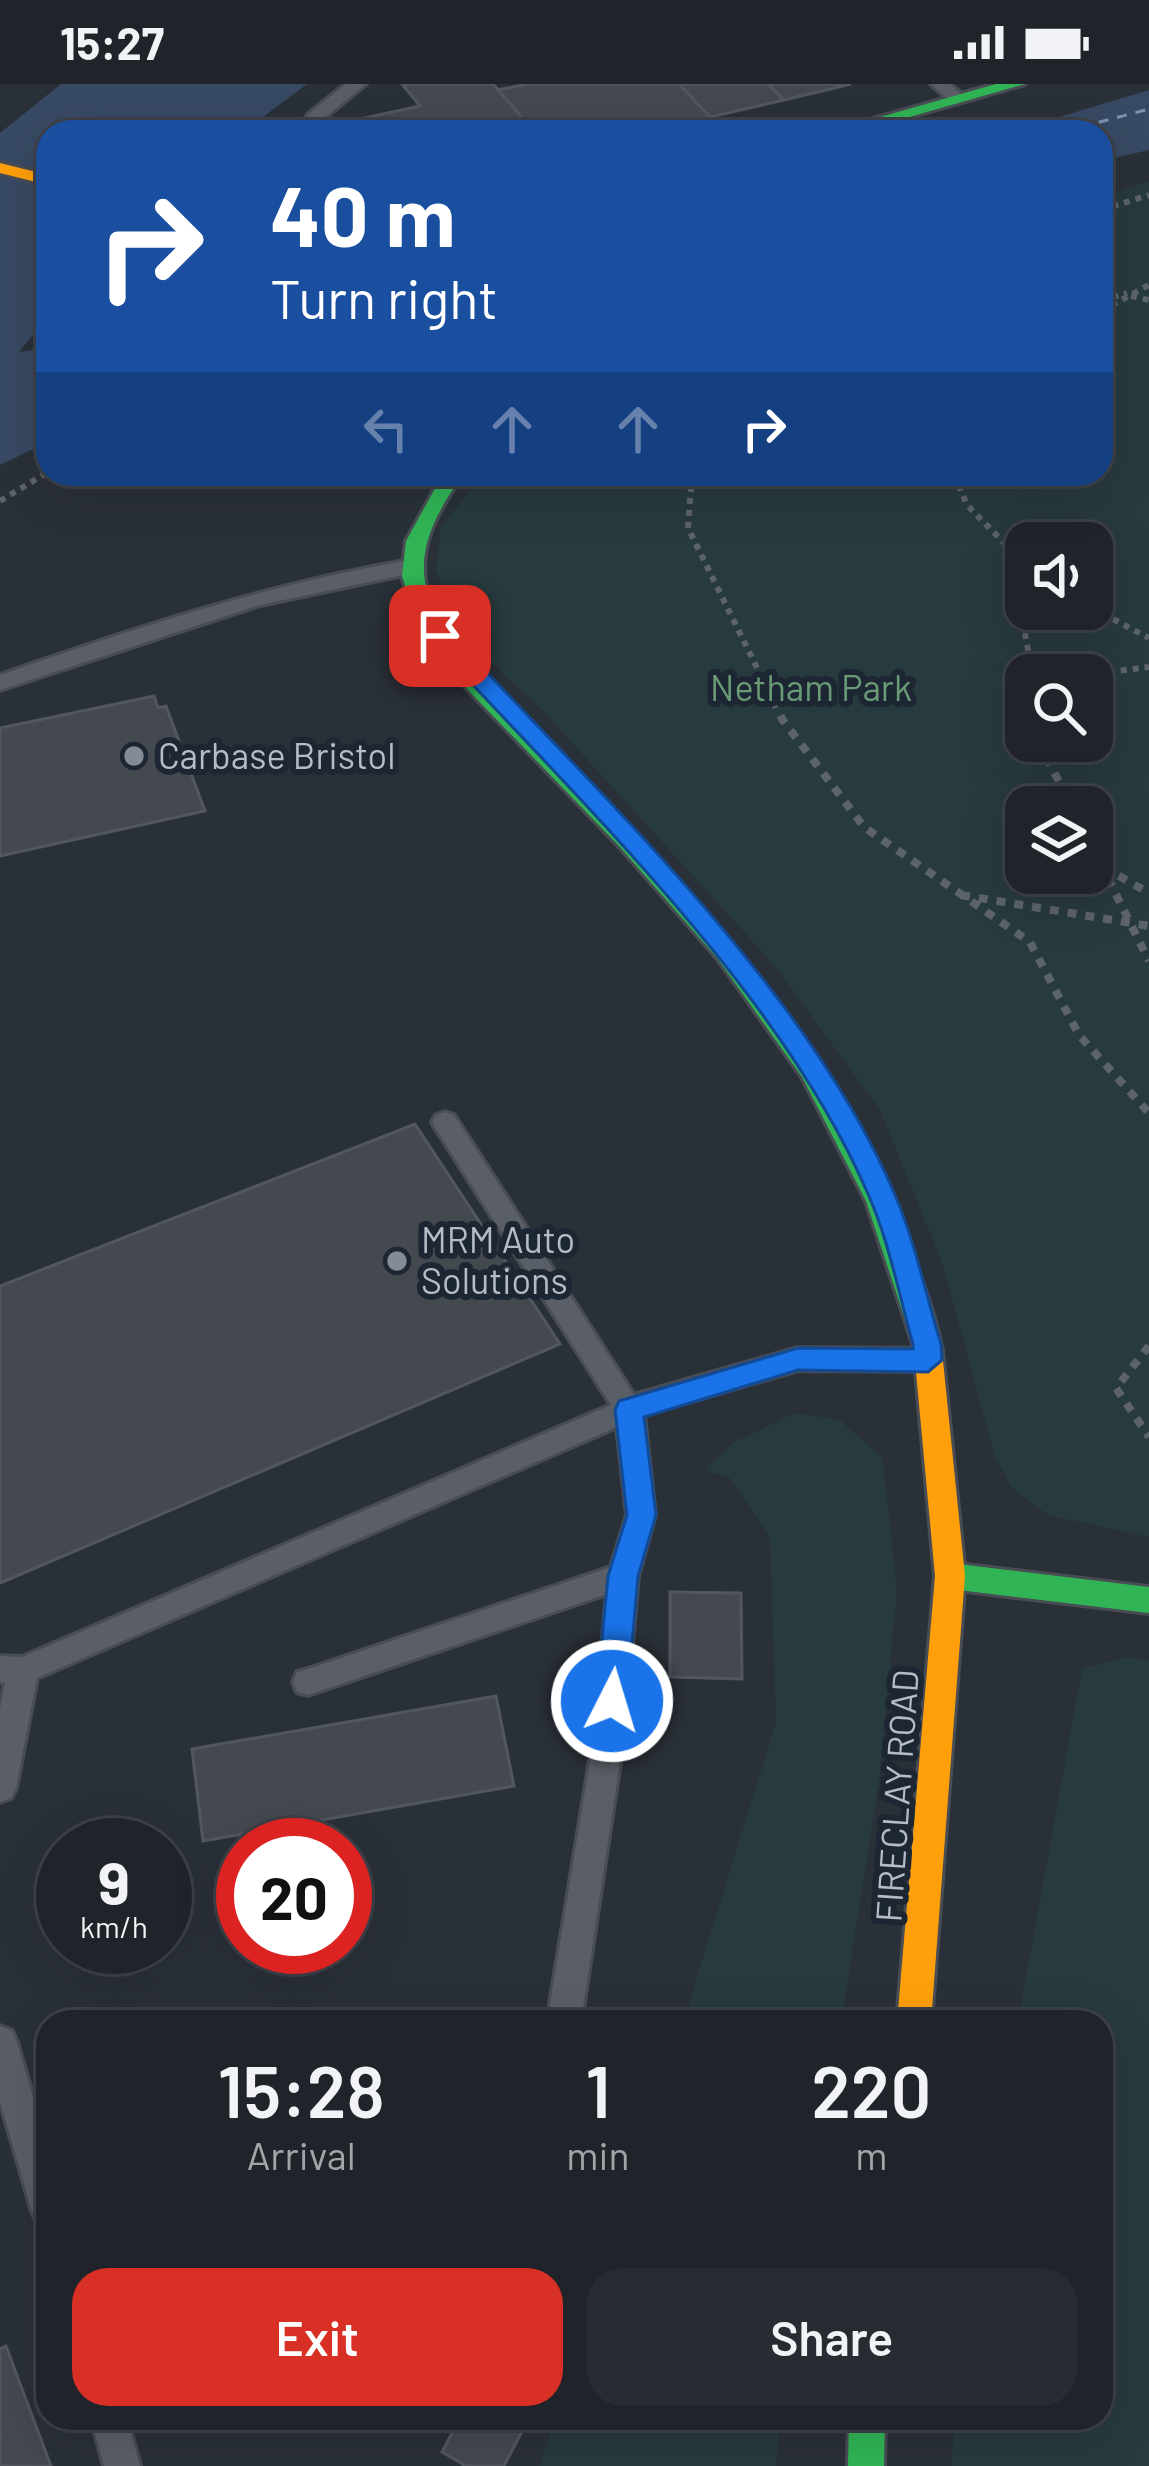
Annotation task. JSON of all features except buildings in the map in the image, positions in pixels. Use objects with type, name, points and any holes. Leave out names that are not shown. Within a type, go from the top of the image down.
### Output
[{"type":"street","points":[[871,120],[949,92],[1016,84]]},
{"type":"street","points":[[0,168],[36,177]]},
{"type":"street","points":[[410,567],[420,520],[444,486]]},
{"type":"street","name":"FIRECLAY ROAD","points":[[410,567],[424,614],[455,658],[662,877],[804,1052],[882,1195],[928,1360],[950,1576],[915,2010]]},
{"type":"street","points":[[950,1576],[1149,1600]]},
{"type":"street","points":[[866,2466],[867,2430]]},
{"type":"lane","points":[[313,120],[357,84]]},
{"type":"lane","points":[[0,683],[216,608],[324,580],[410,567]]},
{"type":"lane","points":[[445,1122],[629,1410],[641,1515],[623,1576],[608,1742],[566,2010]]},
{"type":"lane","points":[[0,1788],[11,1670],[629,1410],[798,1359],[928,1360]]},
{"type":"lane","points":[[308,1682],[623,1576]]},
{"type":"lane","points":[[0,2042],[36,2166]]},
{"type":"lane","points":[[112,2430],[122,2466]]},
{"type":"path","points":[[1113,206],[1149,195]]},
{"type":"path","points":[[1113,305],[1149,283]]},
{"type":"path","points":[[1113,298],[1140,290]]},
{"type":"path","points":[[1130,296],[1149,300]]},
{"type":"path","points":[[0,501],[36,479]]},
{"type":"path","points":[[691,486],[688,528],[782,719],[864,826],[1030,943],[1079,1035],[1149,1113]]},
{"type":"path","points":[[959,486],[967,505],[1005,544]]},
{"type":"path","points":[[1113,619],[1149,638]]},
{"type":"path","points":[[1113,672],[1149,667]]},
{"type":"path","points":[[1113,873],[1149,893]]},
{"type":"path","points":[[1113,887],[1149,961]]},
{"type":"path","points":[[955,893],[1149,926]]},
{"type":"path","points":[[1149,1346],[1116,1388],[1149,1437]]},
{"type":"green space","name":"Netham Park","points":[[1149,182],[1149,1537],[1048,1515],[1012,1488],[995,1457],[943,1265],[880,1110],[774,965],[543,711],[467,640],[436,571],[441,526],[475,486],[1113,486],[1113,192]]},
{"type":"green space","points":[[795,1413],[840,1420],[883,1459],[897,1592],[879,1783],[843,2010],[687,2010],[776,1722],[770,1537],[730,1478],[704,1470],[734,1442]]},
{"type":"green space","points":[[1126,1657],[1149,1660],[1149,2466],[952,2466],[954,2430],[1113,2430],[1113,2010],[1020,2010],[1082,1669]]},
{"type":"green space","points":[[551,2430],[779,2430],[776,2466],[540,2466]]},
{"type":"water","points":[[61,84],[307,84],[259,120],[36,120],[36,331],[19,352],[36,350],[36,448],[0,465],[0,133]]},
{"type":"water","points":[[1149,90],[1149,150],[1113,158],[1113,120],[1049,120]]},
{"type":"ferry route","points":[[1107,120],[1149,109]]},
{"type":"traffic: fast","points":[[882,120],[1016,84]]},
{"type":"traffic: fast","points":[[445,486],[423,524],[413,558],[413,576],[425,615],[475,684],[677,896],[770,1010],[848,1134],[880,1201],[928,1351]]},
{"type":"traffic: fast","points":[[950,1576],[1149,1600]]},
{"type":"traffic: fast","points":[[866,2466],[867,2430]]},
{"type":"traffic: slow","points":[[0,168],[36,177]]},
{"type":"traffic: slow","points":[[915,2010],[950,1576],[928,1351]]},
{"type":"place","name":"Carbase Bristol","points":[[134,756]]},
{"type":"place","name":"MRM Auto Solutions","points":[[397,1261]]},
{"type":"route","points":[[440,636],[455,658],[662,877],[804,1052],[882,1195],[927,1344],[928,1360],[798,1359],[629,1410],[641,1515],[623,1576],[612,1701]]}]
